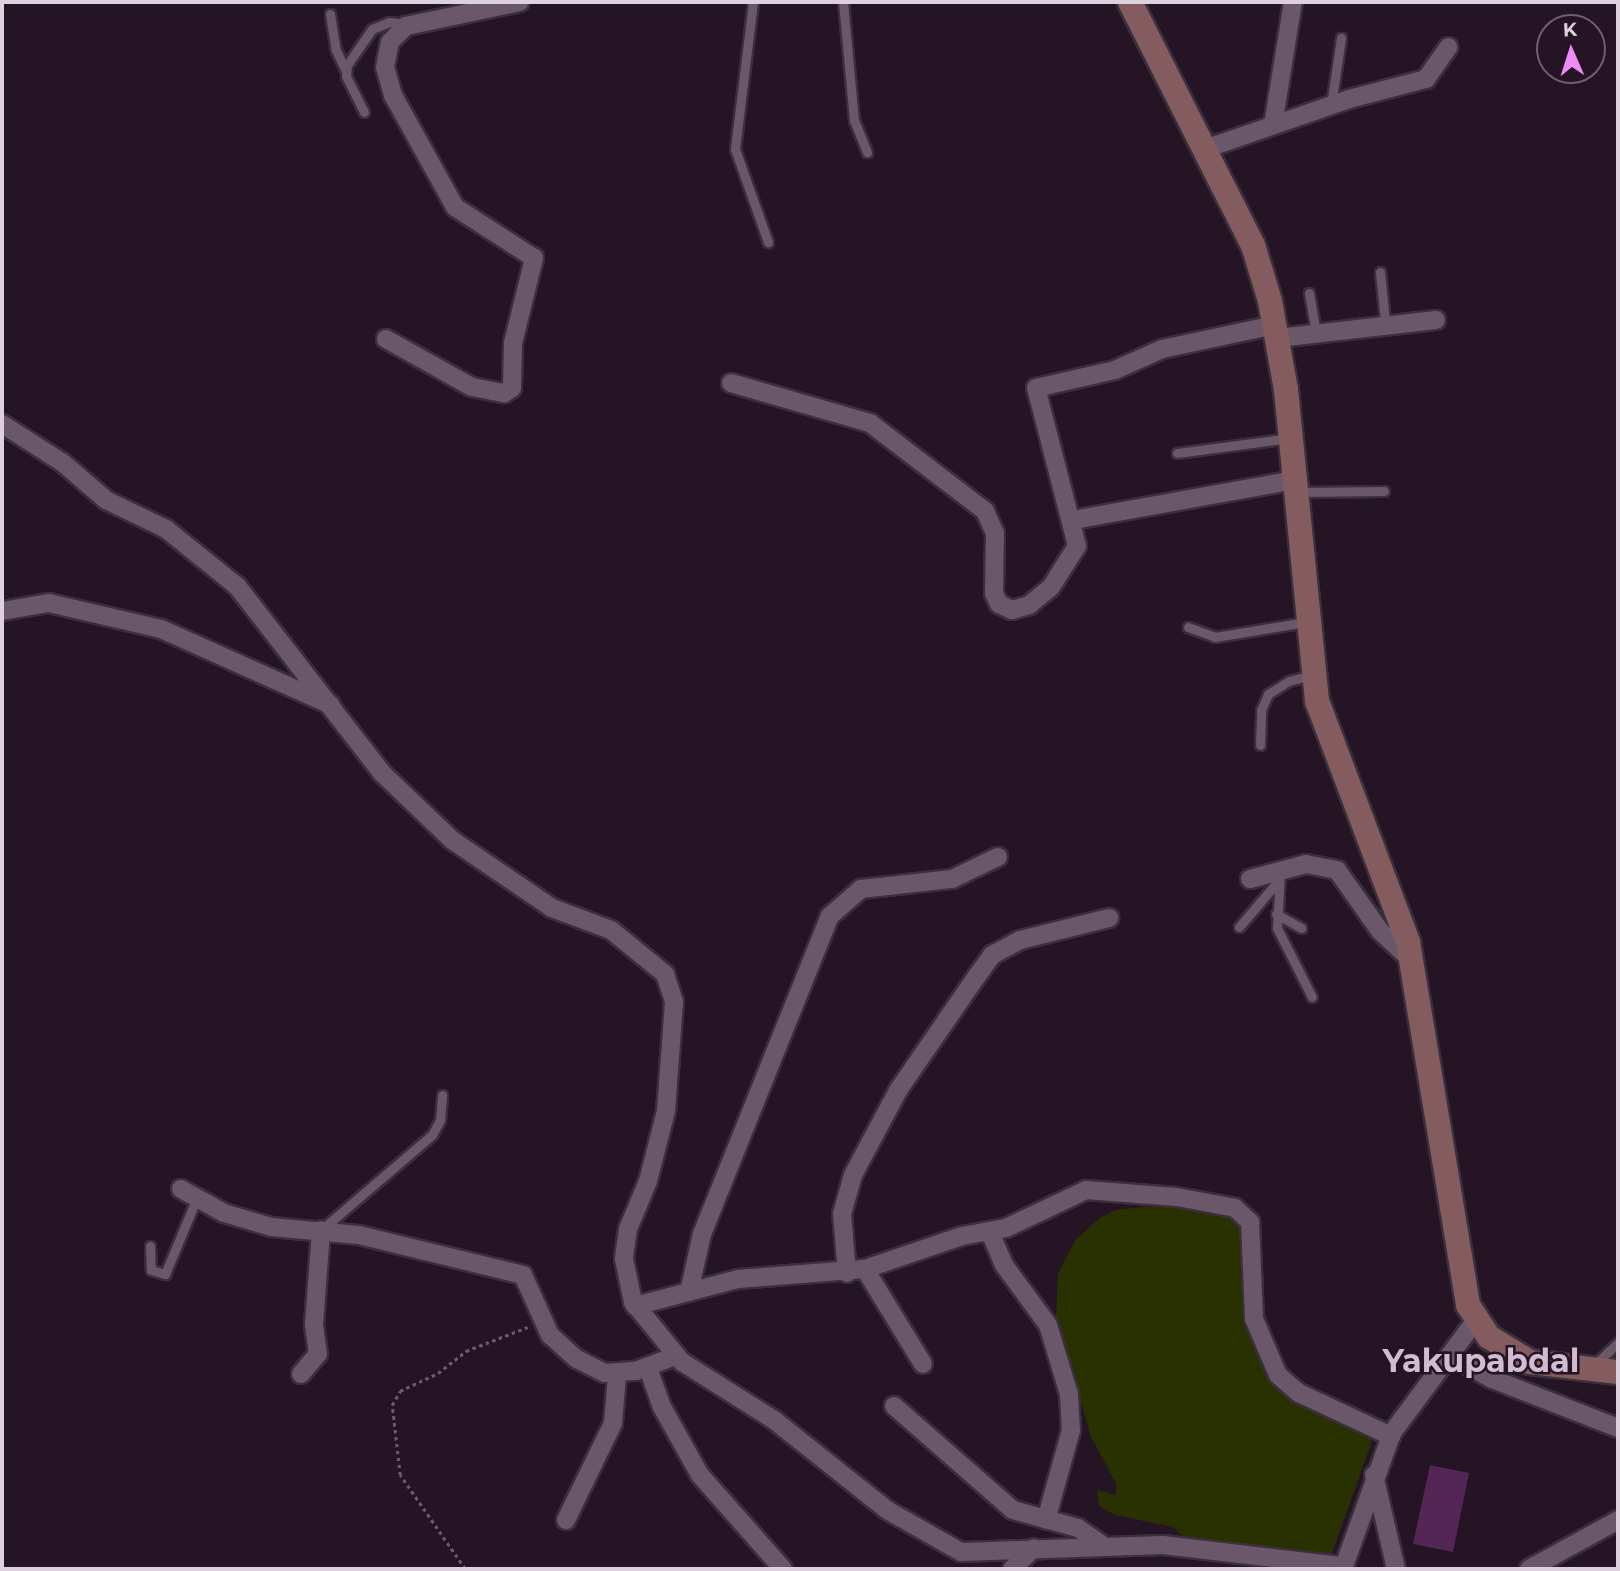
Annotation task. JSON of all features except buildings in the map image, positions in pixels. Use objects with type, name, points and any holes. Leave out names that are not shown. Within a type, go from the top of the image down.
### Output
[{"type":"street","points":[[386,338],[451,378],[509,392],[516,330],[534,266],[532,253],[454,207],[393,95],[387,80],[387,50],[397,32],[409,25],[520,2]]},
{"type":"street","points":[[1130,2],[1253,245],[1277,332],[1292,438],[1314,674],[1336,759],[1398,906],[1411,960],[1462,1288],[1476,1320],[1498,1344],[1530,1362],[1590,1372],[1618,1372]]},
{"type":"street","points":[[1273,125],[1293,2]]},
{"type":"street","points":[[1205,149],[1331,105],[1426,79],[1448,47]]},
{"type":"street","points":[[731,383],[870,423],[985,512],[995,533],[994,593],[1004,608],[1029,606],[1065,571],[1077,546],[1073,520],[1035,388],[1115,370],[1162,349],[1277,332],[1316,332],[1385,321],[1436,320]]},
{"type":"street","points":[[2,424],[10,434],[106,500],[166,529],[237,586],[382,773],[452,840],[552,908],[611,930],[670,981],[674,1015],[666,1111],[625,1240],[625,1274],[635,1306],[674,1356],[774,1420],[887,1510],[945,1546],[989,1554],[1034,1548],[1102,1545],[1203,1548],[1343,1568],[1374,1475],[1391,1436],[1476,1320]]},
{"type":"street","points":[[1073,520],[1297,486]]},
{"type":"street","points":[[2,611],[49,603],[161,629],[331,705]]},
{"type":"street","points":[[689,1292],[702,1234],[830,916],[862,889],[952,878],[998,857]]},
{"type":"street","points":[[1250,878],[1279,877],[1317,863],[1337,870],[1380,932],[1411,960]]},
{"type":"street","points":[[923,1364],[856,1271],[842,1214],[853,1175],[899,1088],[992,955],[1020,940],[1109,918]]},
{"type":"street","points":[[635,1306],[738,1279],[856,1271],[990,1232],[1096,1189],[1235,1208],[1245,1214],[1254,1235],[1254,1319],[1271,1366],[1299,1393],[1391,1436]]},
{"type":"street","points":[[189,1194],[271,1227],[321,1230],[523,1275],[542,1322],[577,1359],[617,1375],[648,1367],[674,1356]]},
{"type":"street","points":[[301,1374],[318,1354],[314,1324],[321,1230]]},
{"type":"street","points":[[990,1232],[1004,1265],[1048,1325],[1069,1394],[1071,1430],[1046,1520]]},
{"type":"street","points":[[1450,1355],[1490,1378],[1618,1428]]},
{"type":"street","points":[[648,1367],[663,1407],[700,1475],[783,1569]]},
{"type":"street","points":[[566,1520],[613,1423],[617,1375]]},
{"type":"street","points":[[894,1406],[1013,1510],[1077,1528],[1102,1545]]},
{"type":"street","points":[[1374,1475],[1396,1569]]},
{"type":"street","points":[[1540,1566],[1618,1520]]},
{"type":"street","points":[[1012,1569],[1034,1548]]},
{"type":"lane","points":[[753,2],[735,149],[768,242]]},
{"type":"lane","points":[[843,2],[854,120],[867,152]]},
{"type":"lane","points":[[330,14],[336,50],[364,111]]},
{"type":"lane","points":[[346,71],[372,29],[389,22],[409,25]]},
{"type":"lane","points":[[1331,105],[1341,38]]},
{"type":"lane","points":[[1380,271],[1385,321]]},
{"type":"lane","points":[[1309,292],[1316,332]]},
{"type":"lane","points":[[1177,453],[1292,438]]},
{"type":"lane","points":[[1297,486],[1384,491]]},
{"type":"lane","points":[[1188,628],[1215,637],[1308,622]]},
{"type":"lane","points":[[1260,745],[1261,710],[1268,694],[1289,681],[1314,674]]},
{"type":"lane","points":[[1279,877],[1277,928],[1312,997]]},
{"type":"lane","points":[[1239,927],[1279,877]]},
{"type":"lane","points":[[1276,914],[1301,928]]},
{"type":"lane","points":[[321,1230],[432,1135],[440,1120],[442,1096]]},
{"type":"lane","points":[[150,1246],[151,1270],[165,1274],[189,1194]]},
{"type":"lane","points":[[1590,1372],[1618,1343]]},
{"type":"path","points":[[466,1569],[400,1475],[392,1405],[400,1391],[438,1373],[466,1351],[542,1322]]},
{"type":"green space","points":[[1162,1205],[1242,1220],[1249,1319],[1266,1369],[1361,1428],[1372,1441],[1331,1556],[1188,1541],[1173,1527],[1115,1515],[1099,1506],[1097,1490],[1115,1495],[1117,1485],[1091,1437],[1056,1316],[1058,1273],[1076,1239],[1100,1218],[1115,1210]]},
{"type":"district","name":"Yakupabdal","points":[[1481,1361]]}]
